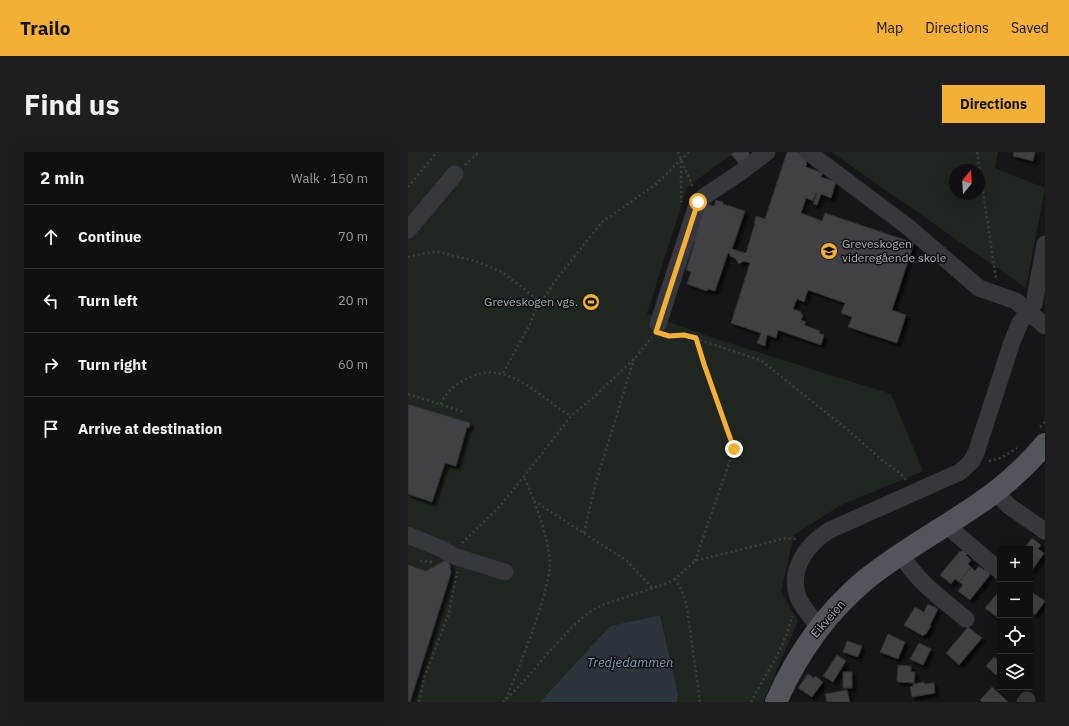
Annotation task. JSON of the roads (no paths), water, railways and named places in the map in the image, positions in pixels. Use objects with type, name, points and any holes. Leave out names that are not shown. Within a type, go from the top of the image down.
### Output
[{"type":"main road","name":"Eikveien","points":[[776,702],[797,659],[844,599],[865,580],[901,554],[995,492],[1036,448]]},
{"type":"street","points":[[657,328],[698,202],[767,152]]},
{"type":"street","points":[[808,152],[908,228],[979,288],[1016,301],[1045,326]]},
{"type":"street","points":[[408,230],[455,174]]},
{"type":"street","points":[[820,628],[798,597],[796,588],[799,563],[804,553],[812,543],[830,530],[960,472],[971,462],[976,453],[1012,342],[1020,323],[1034,304],[1045,244]]},
{"type":"street","points":[[995,492],[1009,506],[1045,531]]},
{"type":"street","points":[[946,525],[997,568]]},
{"type":"street","points":[[408,535],[442,549],[454,556],[505,572]]},
{"type":"street","points":[[901,554],[911,570],[923,584],[966,619]]},
{"type":"water","name":"Tredjedammen","points":[[660,615],[678,694],[677,702],[540,702],[610,626]]},
{"type":"place","name":"Greveskogen videregående skole","points":[[829,251]]},
{"type":"place","name":"Greveskogen vgs.","points":[[591,302]]}]
